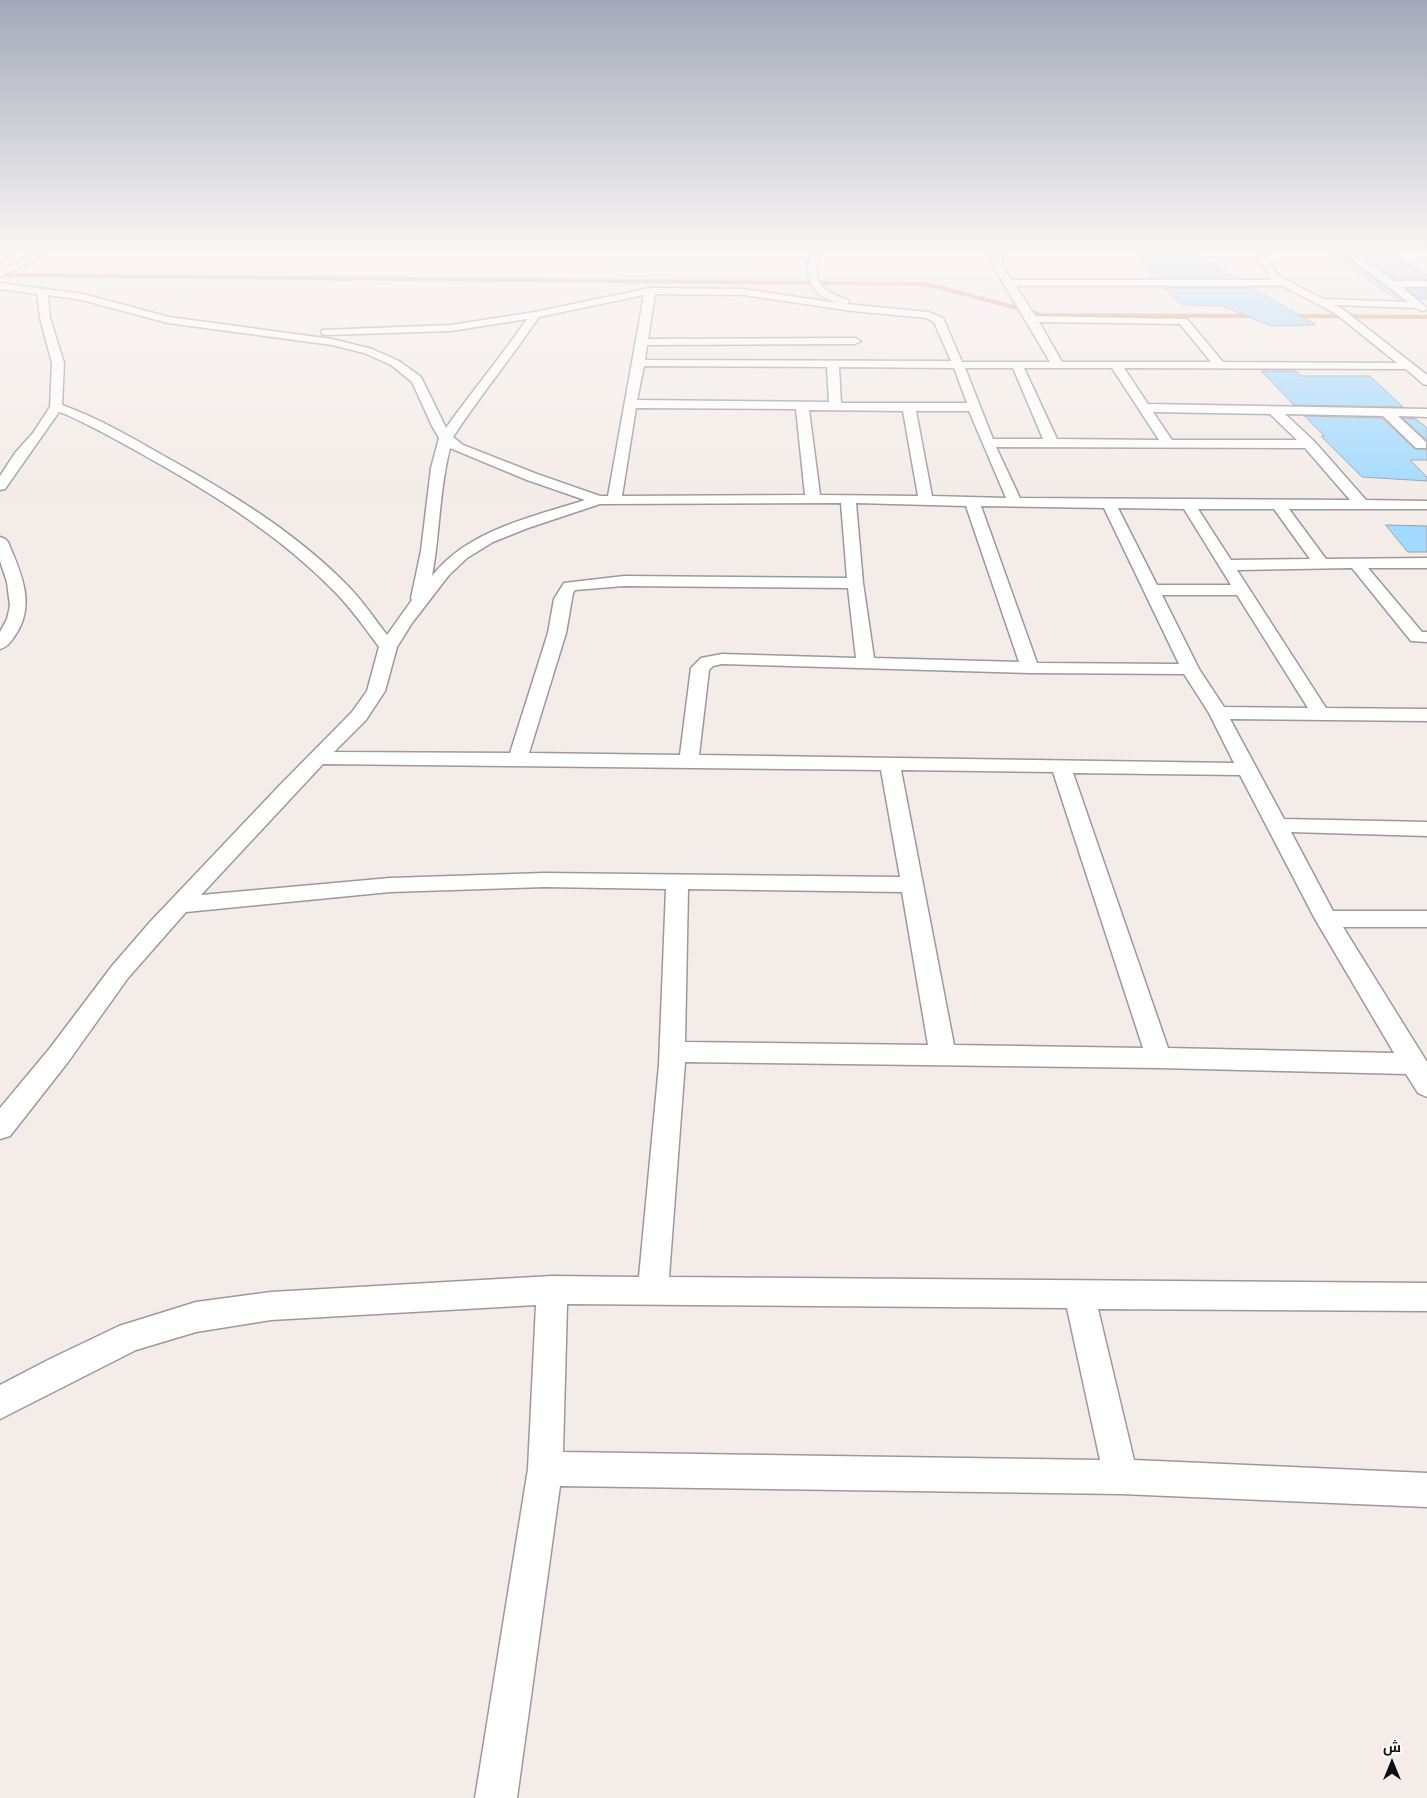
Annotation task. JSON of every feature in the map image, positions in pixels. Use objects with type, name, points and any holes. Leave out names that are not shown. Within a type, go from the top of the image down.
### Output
[{"type":"street","points":[[0,486],[20,456],[44,428],[56,407],[58,363],[50,334]]},
{"type":"street","points":[[263,334],[332,342],[384,357],[417,380],[431,406],[438,426],[446,438],[458,448],[524,474],[606,500]]},
{"type":"street","points":[[418,603],[429,551],[438,468],[446,438],[475,395],[503,362],[523,334]]},
{"type":"street","points":[[606,500],[630,404],[643,334]]},
{"type":"street","points":[[944,334],[988,443],[1015,503]]},
{"type":"street","points":[[1040,334],[1058,365]]},
{"type":"street","points":[[1194,334],[1220,366]]},
{"type":"street","points":[[1368,334],[1427,381]]},
{"type":"street","points":[[642,342],[794,341],[958,365],[1409,366]]},
{"type":"street","points":[[794,341],[799,364]]},
{"type":"street","points":[[638,363],[833,364],[857,349]]},
{"type":"street","points":[[833,364],[835,406]]},
{"type":"street","points":[[1017,365],[1052,444]]},
{"type":"street","points":[[1116,365],[1168,444]]},
{"type":"street","points":[[630,404],[974,407]]},
{"type":"street","points":[[802,406],[813,499]]},
{"type":"street","points":[[56,407],[77,414],[217,490],[293,544],[342,589],[388,647]]},
{"type":"street","points":[[909,407],[926,500]]},
{"type":"street","points":[[1144,408],[1272,408],[1427,413]]},
{"type":"street","points":[[1272,408],[1309,444],[1362,504]]},
{"type":"street","points":[[1385,411],[1425,447]]},
{"type":"street","points":[[988,443],[1309,444]]},
{"type":"street","points":[[848,499],[855,583],[866,664]]},
{"type":"street","points":[[0,1128],[59,1055],[120,972],[286,790],[320,758],[359,716],[376,691],[388,647],[442,572],[462,555],[488,539],[523,525],[606,500],[848,499],[1109,504],[1427,505]]},
{"type":"street","points":[[972,502],[1030,668]]},
{"type":"street","points":[[1109,504],[1190,669],[1218,713],[1326,919],[1427,1086]]},
{"type":"street","points":[[1188,504],[1320,714]]},
{"type":"street","points":[[1278,504],[1322,565]]},
{"type":"street","points":[[0,542],[17,589],[18,613],[0,644]]},
{"type":"street","points":[[1226,564],[1427,563]]},
{"type":"street","points":[[1356,564],[1424,641]]},
{"type":"street","points":[[518,758],[557,633],[562,599],[570,586],[624,581],[855,583]]},
{"type":"street","points":[[1150,590],[1242,590]]},
{"type":"street","points":[[689,761],[700,668],[707,662],[722,659],[1030,668],[1190,669]]},
{"type":"street","points":[[1218,713],[1427,715]]},
{"type":"street","points":[[320,758],[518,758],[1246,769]]},
{"type":"street","points":[[890,765],[943,1055]]},
{"type":"street","points":[[1061,767],[1159,1058]]},
{"type":"street","points":[[1277,825],[1427,829]]},
{"type":"street","points":[[181,905],[399,885],[545,880],[912,886]]},
{"type":"street","points":[[653,1290],[672,1052],[676,881]]},
{"type":"street","points":[[1326,919],[1427,919]]},
{"type":"street","points":[[672,1052],[1159,1058],[1415,1064]]},
{"type":"street","points":[[496,1798],[545,1469],[552,1290]]},
{"type":"street","points":[[0,1403],[61,1370],[130,1337],[196,1317],[271,1306],[552,1290],[1427,1297]]},
{"type":"street","points":[[1079,1293],[1121,1477]]},
{"type":"street","points":[[545,1469],[1121,1477],[1427,1490]]},
{"type":"building","points":[[1262,371],[1296,371],[1301,376],[1370,376],[1403,407],[1294,405]]},
{"type":"building","points":[[1305,416],[1382,418],[1415,449],[1427,449],[1427,460],[1410,460],[1427,477],[1427,481],[1362,477],[1321,436],[1324,436]]},
{"type":"building","points":[[1403,418],[1416,419],[1427,428],[1427,440]]},
{"type":"building","points":[[1386,525],[1427,526],[1427,552],[1408,552]]}]
